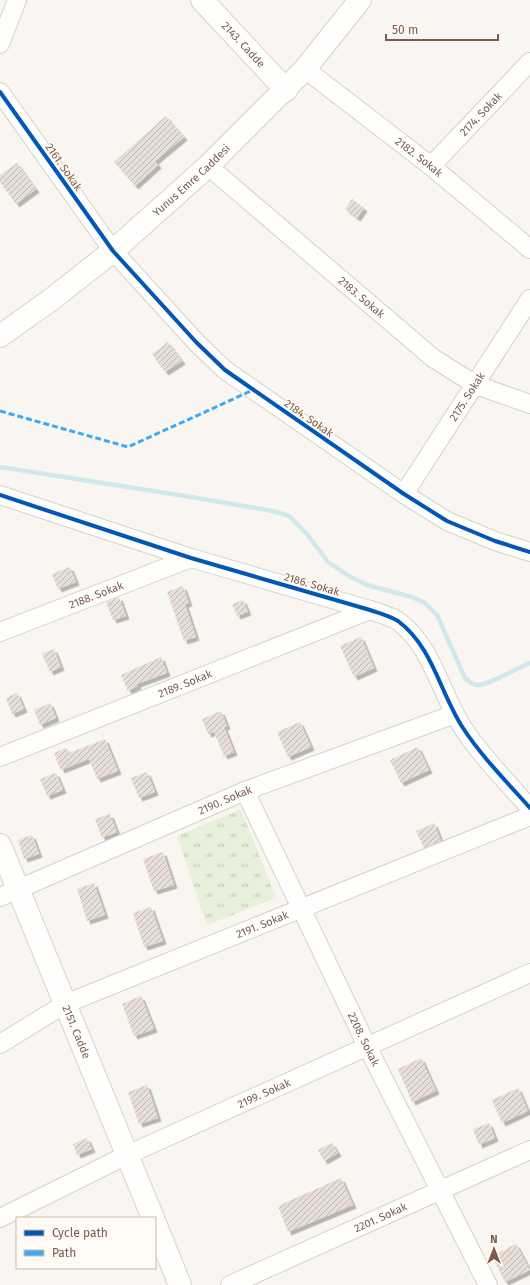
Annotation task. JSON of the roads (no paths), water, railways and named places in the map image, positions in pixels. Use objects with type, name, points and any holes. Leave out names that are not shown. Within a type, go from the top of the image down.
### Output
[{"type":"street","points":[[0,44],[16,0]]},
{"type":"street","name":"2143. Cadde","points":[[202,0],[286,90]]},
{"type":"street","name":"Yunus Emre Caddesi","points":[[0,336],[52,299],[113,251],[208,166],[286,90],[305,69],[360,0]]},
{"type":"street","name":"2174. Sokak","points":[[431,166],[530,62]]},
{"type":"street","name":"2182. Sokak","points":[[305,69],[431,166],[530,249]]},
{"type":"street","name":"2161. Sokak","points":[[0,92],[113,251]]},
{"type":"street","name":"2183. Sokak","points":[[208,166],[433,358],[476,385],[530,404]]},
{"type":"street","name":"2184. Sokak","points":[[113,251],[196,342],[226,370],[404,494],[453,524],[495,541],[530,552]]},
{"type":"street","name":"2175. Sokak","points":[[404,494],[476,385],[530,299]]},
{"type":"street","name":"2186. Sokak","points":[[0,496],[191,558],[370,610],[397,620],[413,634],[426,654],[455,714],[474,743],[530,808]]},
{"type":"street","name":"2188. Sokak","points":[[0,632],[191,558]]},
{"type":"street","name":"2189. Sokak","points":[[0,758],[370,610]]},
{"type":"street","name":"2190. Sokak","points":[[9,894],[245,791],[455,714]]},
{"type":"street","name":"2208. Sokak","points":[[245,791],[367,1046],[488,1285]]},
{"type":"street","name":"2191. Sokak","points":[[0,1044],[65,1004],[302,910],[530,816]]},
{"type":"street","name":"2151. Cadde","points":[[0,845],[9,894],[65,1004],[153,1217]]},
{"type":"street","name":"2199. Sokak","points":[[0,1218],[127,1155],[530,973]]},
{"type":"street","name":"2201. Sokak","points":[[230,1285],[530,1150]]},
{"type":"street","points":[[156,1225],[180,1285]]},
{"type":"waterway","points":[[0,467],[185,496],[273,511],[289,516],[306,533],[328,562],[349,576],[367,585],[412,597],[425,603],[437,615],[465,678],[472,683],[476,685],[488,683],[530,663]]}]
